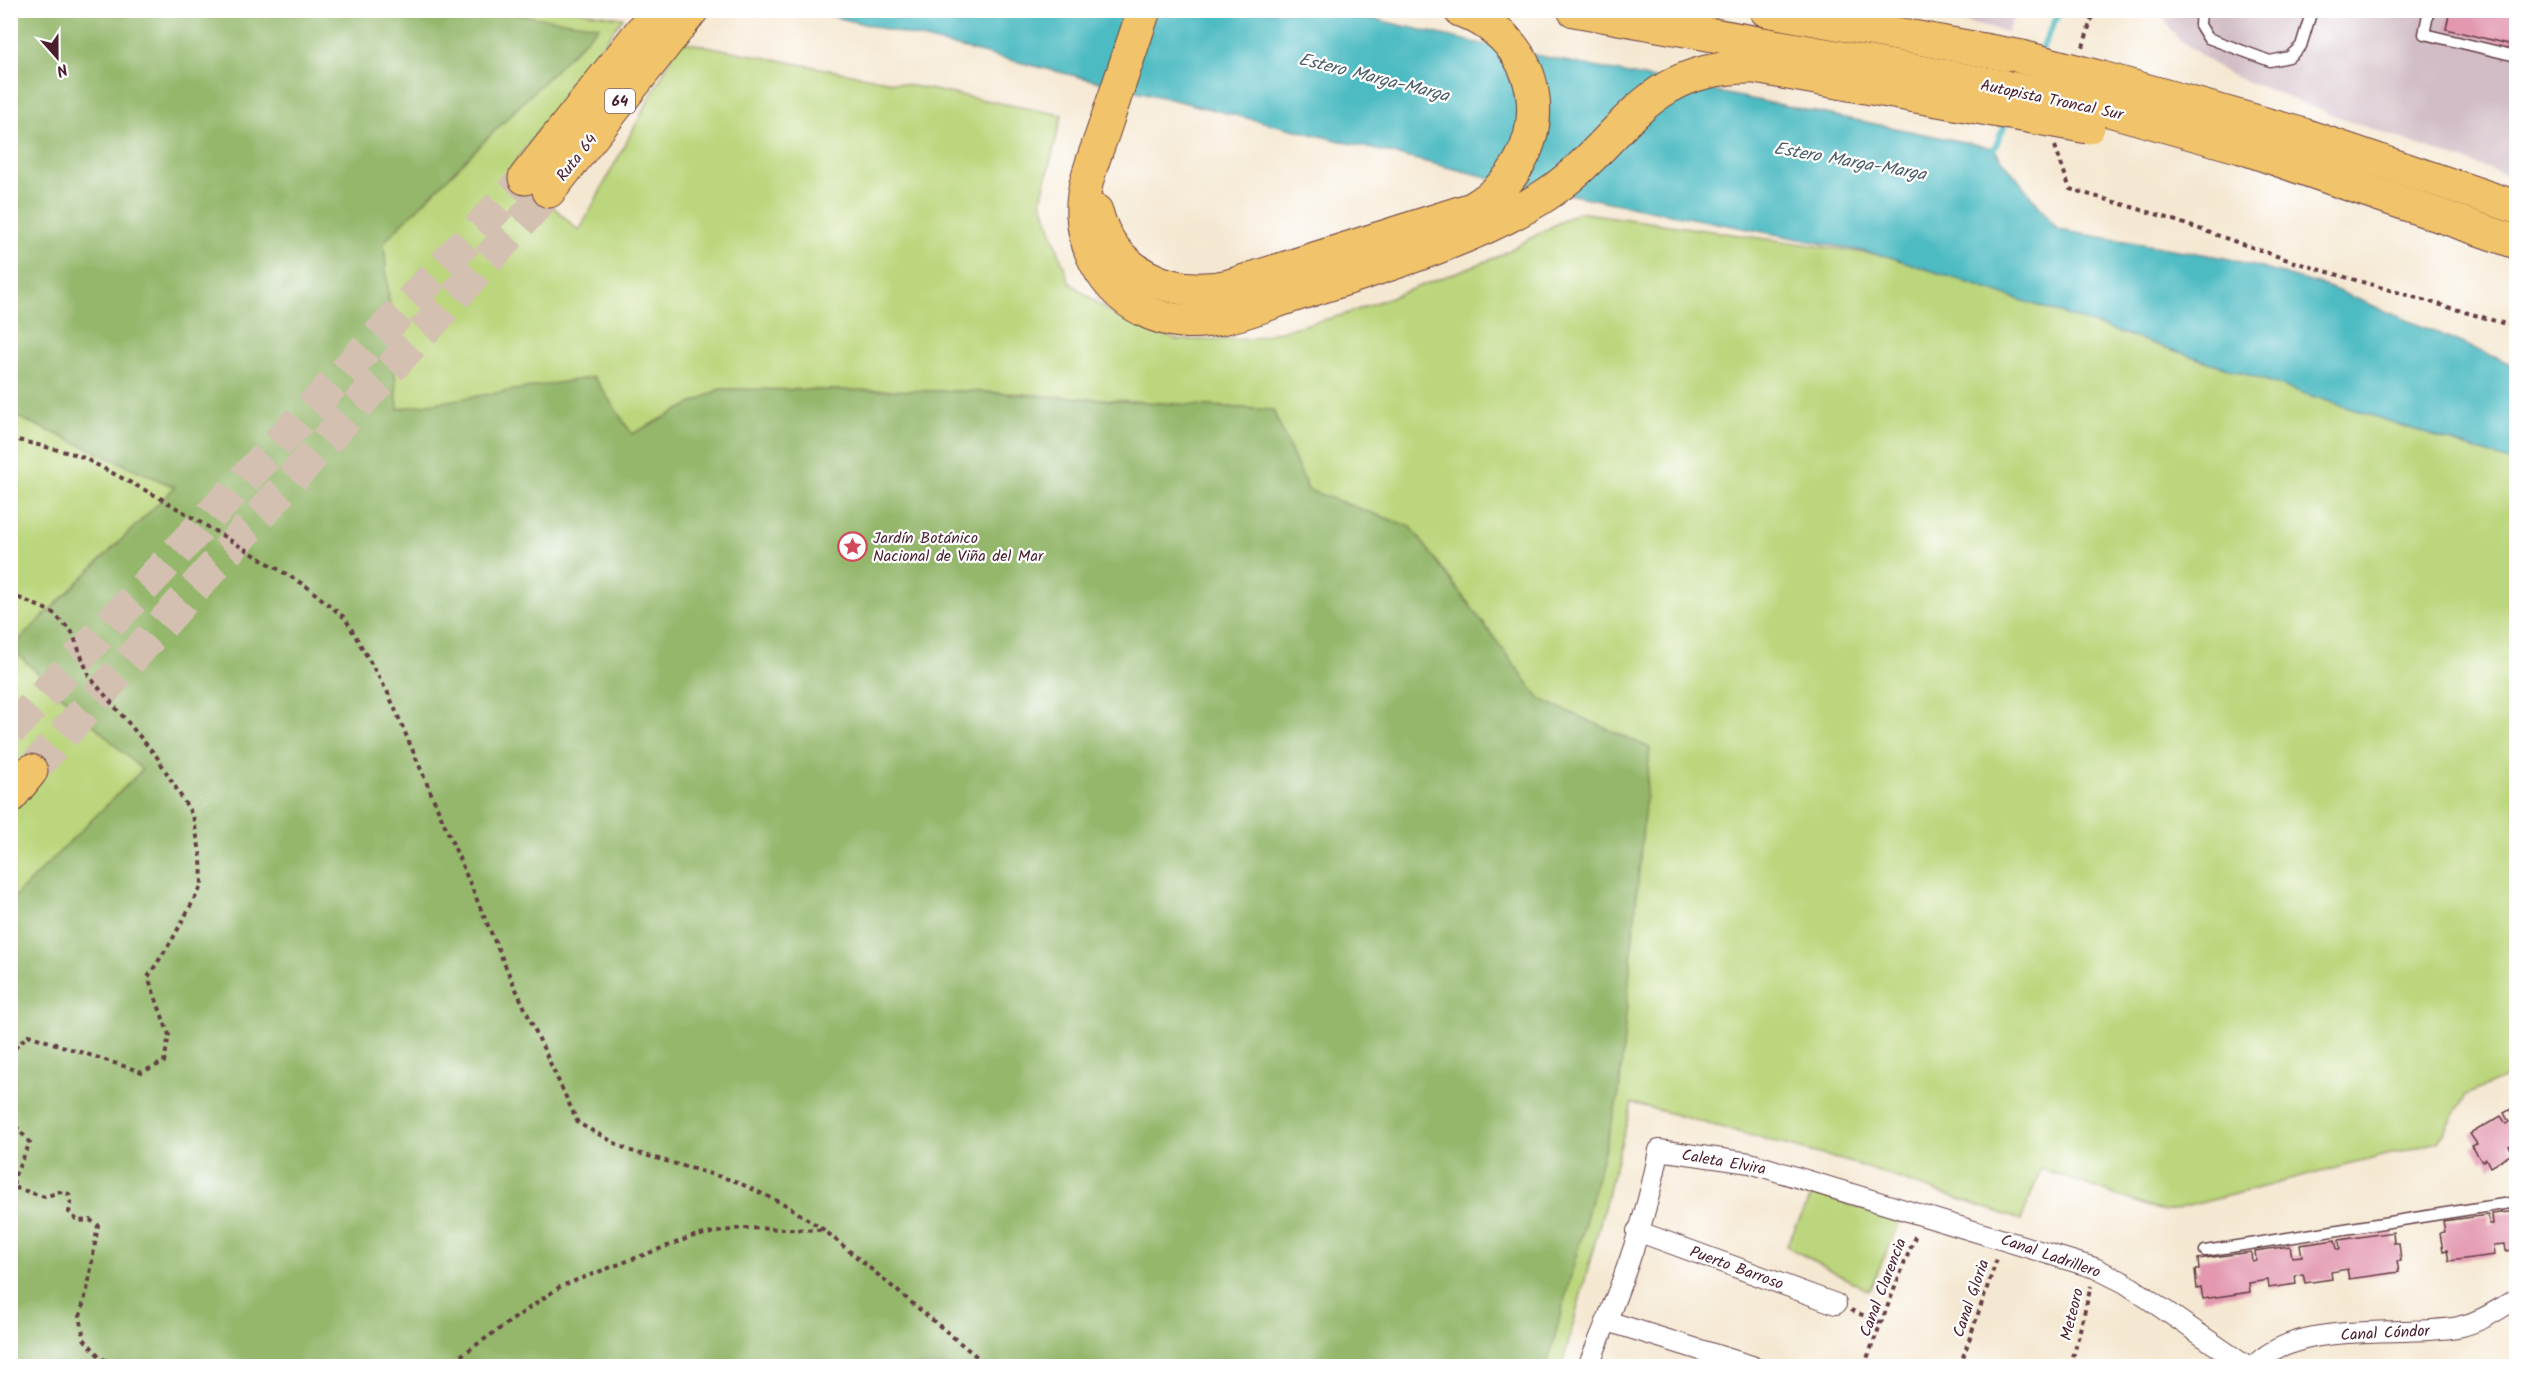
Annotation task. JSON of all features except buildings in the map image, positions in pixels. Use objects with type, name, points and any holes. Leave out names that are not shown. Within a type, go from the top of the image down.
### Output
[{"type":"highway","name":"Ruta 64","points":[[658,10],[537,185],[692,10]]},
{"type":"highway","points":[[1144,10],[1093,164],[1083,211],[1084,229],[1095,262],[1104,277],[1122,296],[1145,311],[1180,321],[1198,322],[1234,315],[1348,277],[1495,223],[1564,182],[1605,145],[1646,99],[1663,88],[1709,70],[1755,67],[2001,99]]},
{"type":"highway","points":[[1093,164],[1099,222],[1116,252],[1142,275],[1158,283],[1193,291],[1229,286],[1473,209],[1501,190],[1521,163],[1533,123],[1533,97],[1529,79],[1512,48],[1486,23],[1460,10]]},
{"type":"highway","name":"Autopista Troncal Sur","points":[[1574,10],[2001,99],[2096,104],[2304,135],[2517,207]]},
{"type":"highway","name":"Autopista Troncal Sur","points":[[1766,10],[2022,57],[2096,104],[2241,147],[2517,242]]},
{"type":"highway","points":[[1852,10],[1979,42],[2022,57]]},
{"type":"highway","points":[[2465,189],[2517,192]]},
{"type":"highway","points":[[10,797],[31,771]]},
{"type":"street","name":"Caleta Elvira","points":[[1637,1231],[1653,1182],[1659,1150],[1750,1163],[1904,1210]]},
{"type":"street","name":"Canal Ladrillero","points":[[1904,1210],[2003,1238],[2095,1268],[2125,1283],[2246,1366]]},
{"type":"street","name":"Puerto Barroso","points":[[1637,1231],[1836,1304]]},
{"type":"street","points":[[1588,1366],[1607,1321],[1637,1231]]},
{"type":"street","name":"Canal Cóndor","points":[[2254,1366],[2262,1358],[2283,1347],[2340,1333],[2429,1330],[2482,1321],[2517,1299]]},
{"type":"street","points":[[1607,1321],[1752,1366]]},
{"type":"lane","points":[[2201,10],[2200,26],[2208,38],[2270,61],[2289,57],[2301,46],[2312,10]]},
{"type":"lane","points":[[2429,10],[2424,34],[2517,56]]},
{"type":"lane","points":[[2205,1251],[2517,1202]]},
{"type":"path","points":[[2070,189],[2160,215],[2294,262],[2517,327]]},
{"type":"path","points":[[10,438],[78,455],[160,498],[306,586],[345,618],[388,693],[508,972],[578,1123],[628,1150],[735,1181],[786,1205],[824,1230],[988,1366]]},
{"type":"path","points":[[10,594],[52,612],[72,632],[89,676],[157,757],[193,816],[201,857],[202,885],[172,940],[148,976],[155,1004],[169,1035],[164,1062],[142,1072],[28,1035],[10,1053]]},
{"type":"path","points":[[10,1119],[30,1143],[15,1175],[14,1187],[45,1197],[59,1192],[69,1194],[69,1212],[78,1221],[90,1220],[98,1225],[88,1286],[80,1316],[84,1339],[100,1357],[115,1366]]},
{"type":"path","name":"Canal Clarencia","points":[[1864,1366],[1924,1216]]},
{"type":"path","points":[[446,1366],[561,1286],[694,1236],[742,1228],[824,1230]]},
{"type":"path","name":"Canal Gloria","points":[[1960,1366],[2003,1238]]},
{"type":"path","name":"Meteoro","points":[[2071,1366],[2095,1268]]},
{"type":"path","points":[[1836,1304],[1881,1323]]},
{"type":"shaded area","points":[[1916,11],[2017,11],[2007,32]]},
{"type":"shaded area","points":[[2158,11],[2516,11],[2516,178],[2354,123],[2228,74],[2178,39]]},
{"type":"green space","name":"Jardín Botánico Nacional de Viña del Mar","points":[[11,10],[482,10],[599,26],[384,242],[398,409],[594,377],[632,434],[720,389],[969,391],[1273,410],[1308,490],[1411,527],[1540,699],[1650,748],[1619,1094],[1547,1366],[11,1366],[11,900],[142,770],[11,648],[175,487],[11,414]]},
{"type":"green space","name":"Jardín Botánico Nacional de Viña del Mar","points":[[571,10],[623,18],[511,167],[579,231],[680,41],[1062,115],[1041,200],[1069,282],[1115,316],[1177,340],[1250,339],[1346,314],[1497,257],[1578,212],[1887,256],[2516,463],[2516,1073],[2466,1095],[2438,1142],[2165,1212],[2041,1169],[2021,1220],[1856,1164],[1632,1103],[1562,1366],[11,1366],[10,11]]},
{"type":"green space","points":[[1813,1193],[1900,1222],[1869,1291],[1786,1246]]},
{"type":"water","name":"Estero Marga-Marga","points":[[811,11],[1339,11],[1486,45],[1993,148],[2058,230],[2226,258],[2331,288],[2516,366],[2516,463],[1887,256],[1516,184]]},
{"type":"waterway","points":[[2040,53],[2060,10]]},
{"type":"waterway","points":[[1991,156],[2006,122]]},
{"type":"tunnel","points":[[10,731],[525,178]]},
{"type":"tunnel","points":[[31,771],[549,191]]},
{"type":"place","name":"Jardín Botánico Nacional de Viña del Mar","points":[[852,546]]}]
